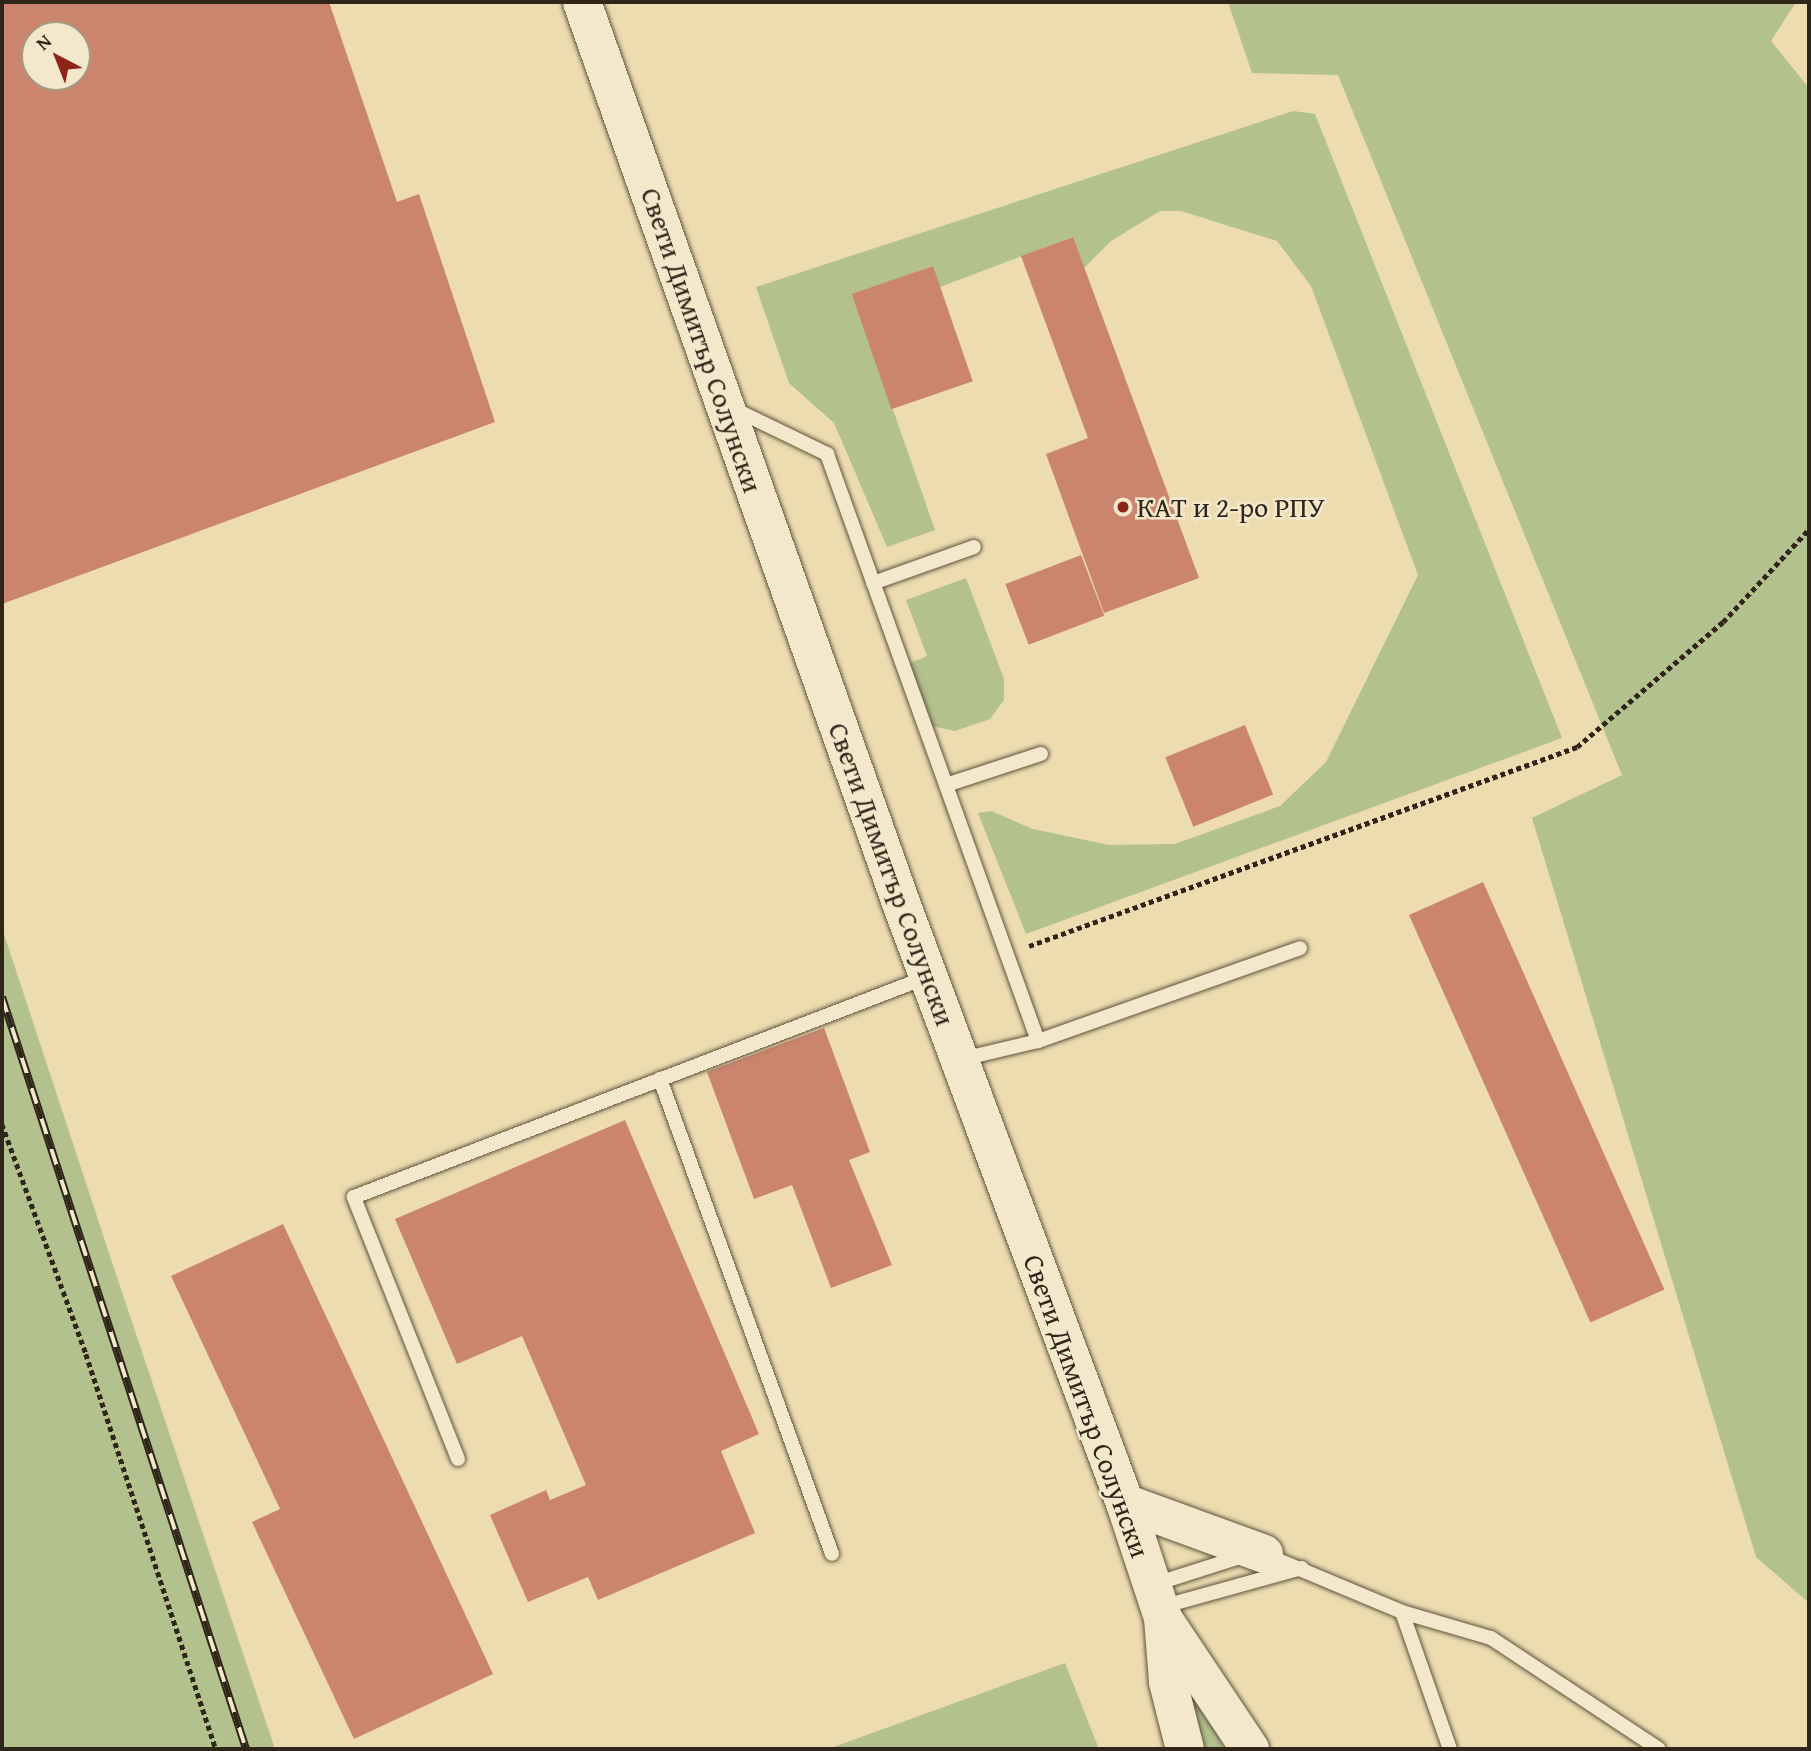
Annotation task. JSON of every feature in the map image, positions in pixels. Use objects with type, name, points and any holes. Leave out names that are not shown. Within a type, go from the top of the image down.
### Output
[{"type":"main road","name":"Свети Димитър Солунски","points":[[582,2],[928,976],[1125,1503],[1158,1604],[1168,1682],[1185,1749]]},
{"type":"main road","points":[[1125,1503],[1264,1554]]},
{"type":"main road","points":[[1158,1604],[1250,1749]]},
{"type":"lane","points":[[725,404],[827,454],[1038,1041]]},
{"type":"lane","points":[[873,583],[974,547]]},
{"type":"lane","points":[[946,785],[1041,754]]},
{"type":"lane","points":[[960,1060],[1038,1041],[1300,948]]},
{"type":"lane","points":[[458,1459],[354,1197],[928,976]]},
{"type":"lane","points":[[660,1079],[832,1554]]},
{"type":"lane","points":[[1158,1604],[1264,1554],[1402,1612],[1491,1638],[1659,1749]]},
{"type":"lane","points":[[1158,1604],[1302,1568]]},
{"type":"lane","points":[[1402,1612],[1450,1749]]},
{"type":"path","points":[[1007,954],[1577,747],[1723,622],[1809,529]]},
{"type":"path","points":[[2,1124],[86,1354],[216,1749]]},
{"type":"green space","points":[[1228,2],[1796,2],[1771,41],[1809,88],[1809,1603],[1756,1557],[1532,818],[1622,775],[1338,75],[1252,73]]},
{"type":"green space","points":[[1293,111],[1315,114],[1562,738],[1026,934],[978,813],[991,811],[1033,829],[1109,845],[1175,844],[1280,806],[1326,762],[1418,575],[1311,286],[1277,241],[1181,211],[1160,211],[1111,241],[1084,268],[1072,237],[940,287],[932,266],[853,295],[935,530],[887,547],[834,423],[789,383],[756,287]]},
{"type":"green space","points":[[966,578],[1004,679],[1004,700],[990,719],[955,731],[927,725],[906,665],[927,656],[906,600]]},
{"type":"green space","points":[[2,928],[112,1262],[275,1749],[2,1749]]},
{"type":"green space","points":[[1065,1663],[1099,1749],[828,1749]]},
{"type":"green space","points":[[1184,1682],[1196,1692],[1224,1749],[1200,1749]]},
{"type":"building","points":[[2,2],[329,2],[397,202],[419,194],[495,422],[2,604]]},
{"type":"building","points":[[1073,237],[1199,578],[1104,613],[1046,454],[1088,438],[1021,256]]},
{"type":"building","points":[[933,266],[973,381],[891,409],[852,294]]},
{"type":"building","points":[[1081,555],[1104,616],[1029,645],[1005,584]]},
{"type":"building","points":[[1245,725],[1273,795],[1193,827],[1165,757]]},
{"type":"building","points":[[1483,882],[1664,1289],[1590,1322],[1409,915]]},
{"type":"building","points":[[824,1028],[870,1152],[849,1160],[892,1265],[831,1288],[792,1185],[754,1199],[707,1072]]},
{"type":"building","points":[[625,1120],[759,1434],[721,1451],[755,1533],[598,1600],[588,1577],[528,1602],[490,1515],[546,1490],[550,1500],[586,1485],[522,1336],[457,1364],[395,1219]]},
{"type":"building","points":[[283,1224],[493,1674],[354,1739],[252,1522],[280,1509],[171,1276]]},
{"type":"railway","points":[[2,997],[246,1749]]},
{"type":"place","name":"КАТ и 2-ро РПУ","points":[[1123,507]]}]
